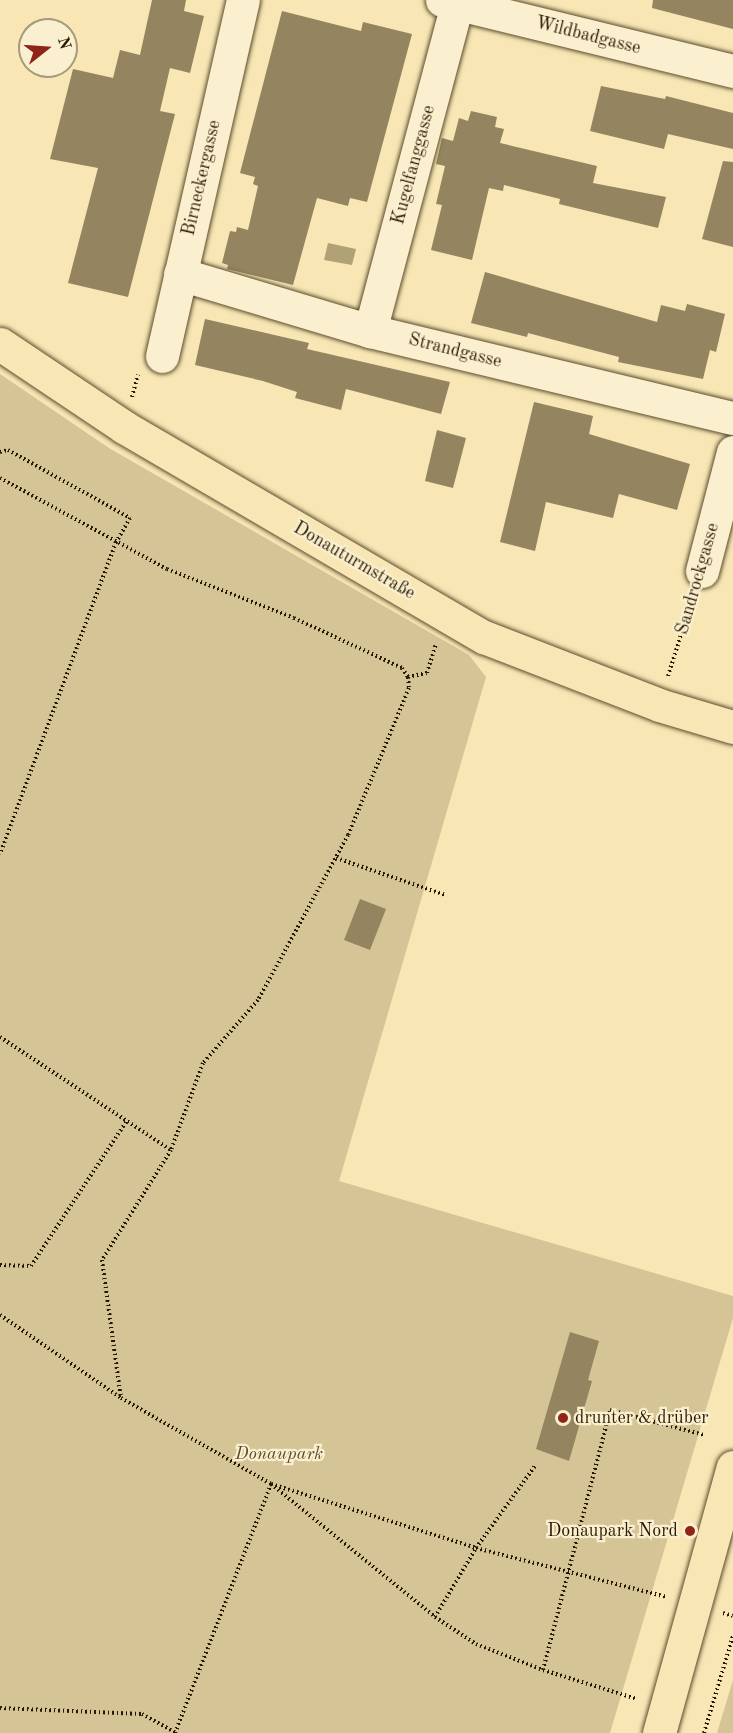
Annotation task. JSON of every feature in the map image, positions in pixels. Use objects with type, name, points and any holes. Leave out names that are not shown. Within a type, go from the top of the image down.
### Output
[{"type":"main road","name":"Donauturmstraße","points":[[0,344],[124,428],[484,637],[659,705],[733,727]]},
{"type":"main road","points":[[663,1720],[733,1467]]},
{"type":"street","name":"Birneckergasse","points":[[162,356],[243,0]]},
{"type":"street","name":"Wildbadgasse","points":[[452,1],[733,71]]},
{"type":"street","name":"Kugelfanggasse","points":[[370,330],[452,1]]},
{"type":"street","name":"Strandgasse","points":[[180,274],[370,330],[733,418]]},
{"type":"street","name":"Sandrockgasse","points":[[702,571],[733,452]]},
{"type":"path","points":[[0,452],[8,450],[130,518],[116,542],[0,854]]},
{"type":"path","points":[[0,478],[166,569],[304,623],[402,668],[408,677],[409,688],[336,858],[258,1000],[203,1063],[171,1150],[102,1260],[121,1398]]},
{"type":"path","name":"Sandrockgasse","points":[[659,705],[702,571]]},
{"type":"path","points":[[408,677],[427,673],[445,614]]},
{"type":"path","points":[[336,858],[446,895]]},
{"type":"path","points":[[0,1036],[171,1150]]},
{"type":"path","points":[[0,1265],[32,1266],[126,1122]]},
{"type":"path","points":[[0,1316],[121,1398],[271,1484],[435,1617],[476,1644],[663,1720]]},
{"type":"path","points":[[543,1670],[571,1569],[610,1410],[704,1435]]},
{"type":"path","points":[[435,1617],[476,1548],[535,1466]]},
{"type":"path","points":[[271,1484],[476,1548],[571,1569],[658,1594]]},
{"type":"path","points":[[0,1708],[142,1714],[175,1733],[271,1484]]},
{"type":"path","points":[[704,1733],[733,1636]]},
{"type":"green space","name":"Donaupark","points":[[0,374],[109,448],[469,655],[486,677],[339,1181],[733,1296],[733,1318],[610,1733],[0,1733]]},
{"type":"green space","points":[[733,1680],[733,1733],[717,1733]]},
{"type":"shaded area","points":[[328,243],[356,249],[352,265],[324,260]]},
{"type":"building","points":[[152,0],[186,0],[184,11],[204,16],[190,73],[170,68],[160,111],[175,114],[128,297],[68,283],[98,168],[50,159],[71,78],[78,78],[78,70],[113,78],[120,50],[140,55]]},
{"type":"building","points":[[653,0],[733,0],[733,29],[652,8]]},
{"type":"building","points":[[282,11],[361,31],[363,22],[412,34],[367,202],[350,198],[348,206],[317,198],[293,285],[227,269],[228,265],[222,263],[230,231],[236,232],[237,227],[248,230],[258,186],[253,184],[255,177],[240,173]]},
{"type":"building","points":[[601,86],[665,99],[666,96],[733,113],[733,149],[668,134],[664,149],[590,131]]},
{"type":"building","points":[[471,111],[497,117],[495,127],[504,129],[500,143],[597,166],[593,183],[666,197],[658,228],[559,204],[560,199],[504,185],[503,191],[489,188],[472,260],[431,250],[442,205],[436,204],[445,166],[436,164],[442,138],[453,141],[459,118],[468,121]]},
{"type":"building","points":[[723,161],[733,162],[733,247],[702,239]]},
{"type":"building","points":[[485,272],[657,322],[661,305],[685,311],[687,304],[725,314],[716,352],[710,350],[703,379],[618,362],[619,357],[528,333],[527,337],[471,323]]},
{"type":"building","points":[[205,319],[309,343],[307,349],[450,382],[441,414],[346,389],[341,410],[295,398],[297,392],[263,381],[195,365]]},
{"type":"building","points":[[534,402],[593,416],[589,434],[690,464],[677,510],[619,494],[613,518],[546,502],[535,551],[500,542]]},
{"type":"building","points":[[437,430],[466,438],[453,488],[425,481]]},
{"type":"building","points":[[360,899],[386,909],[370,950],[344,940]]},
{"type":"building","name":"drunter & drüber","points":[[570,1332],[599,1341],[588,1380],[592,1381],[569,1461],[536,1449]]},
{"type":"place","name":"drunter & drüber","points":[[563,1418]]},
{"type":"place","name":"Donaupark Nord","points":[[690,1531]]}]
